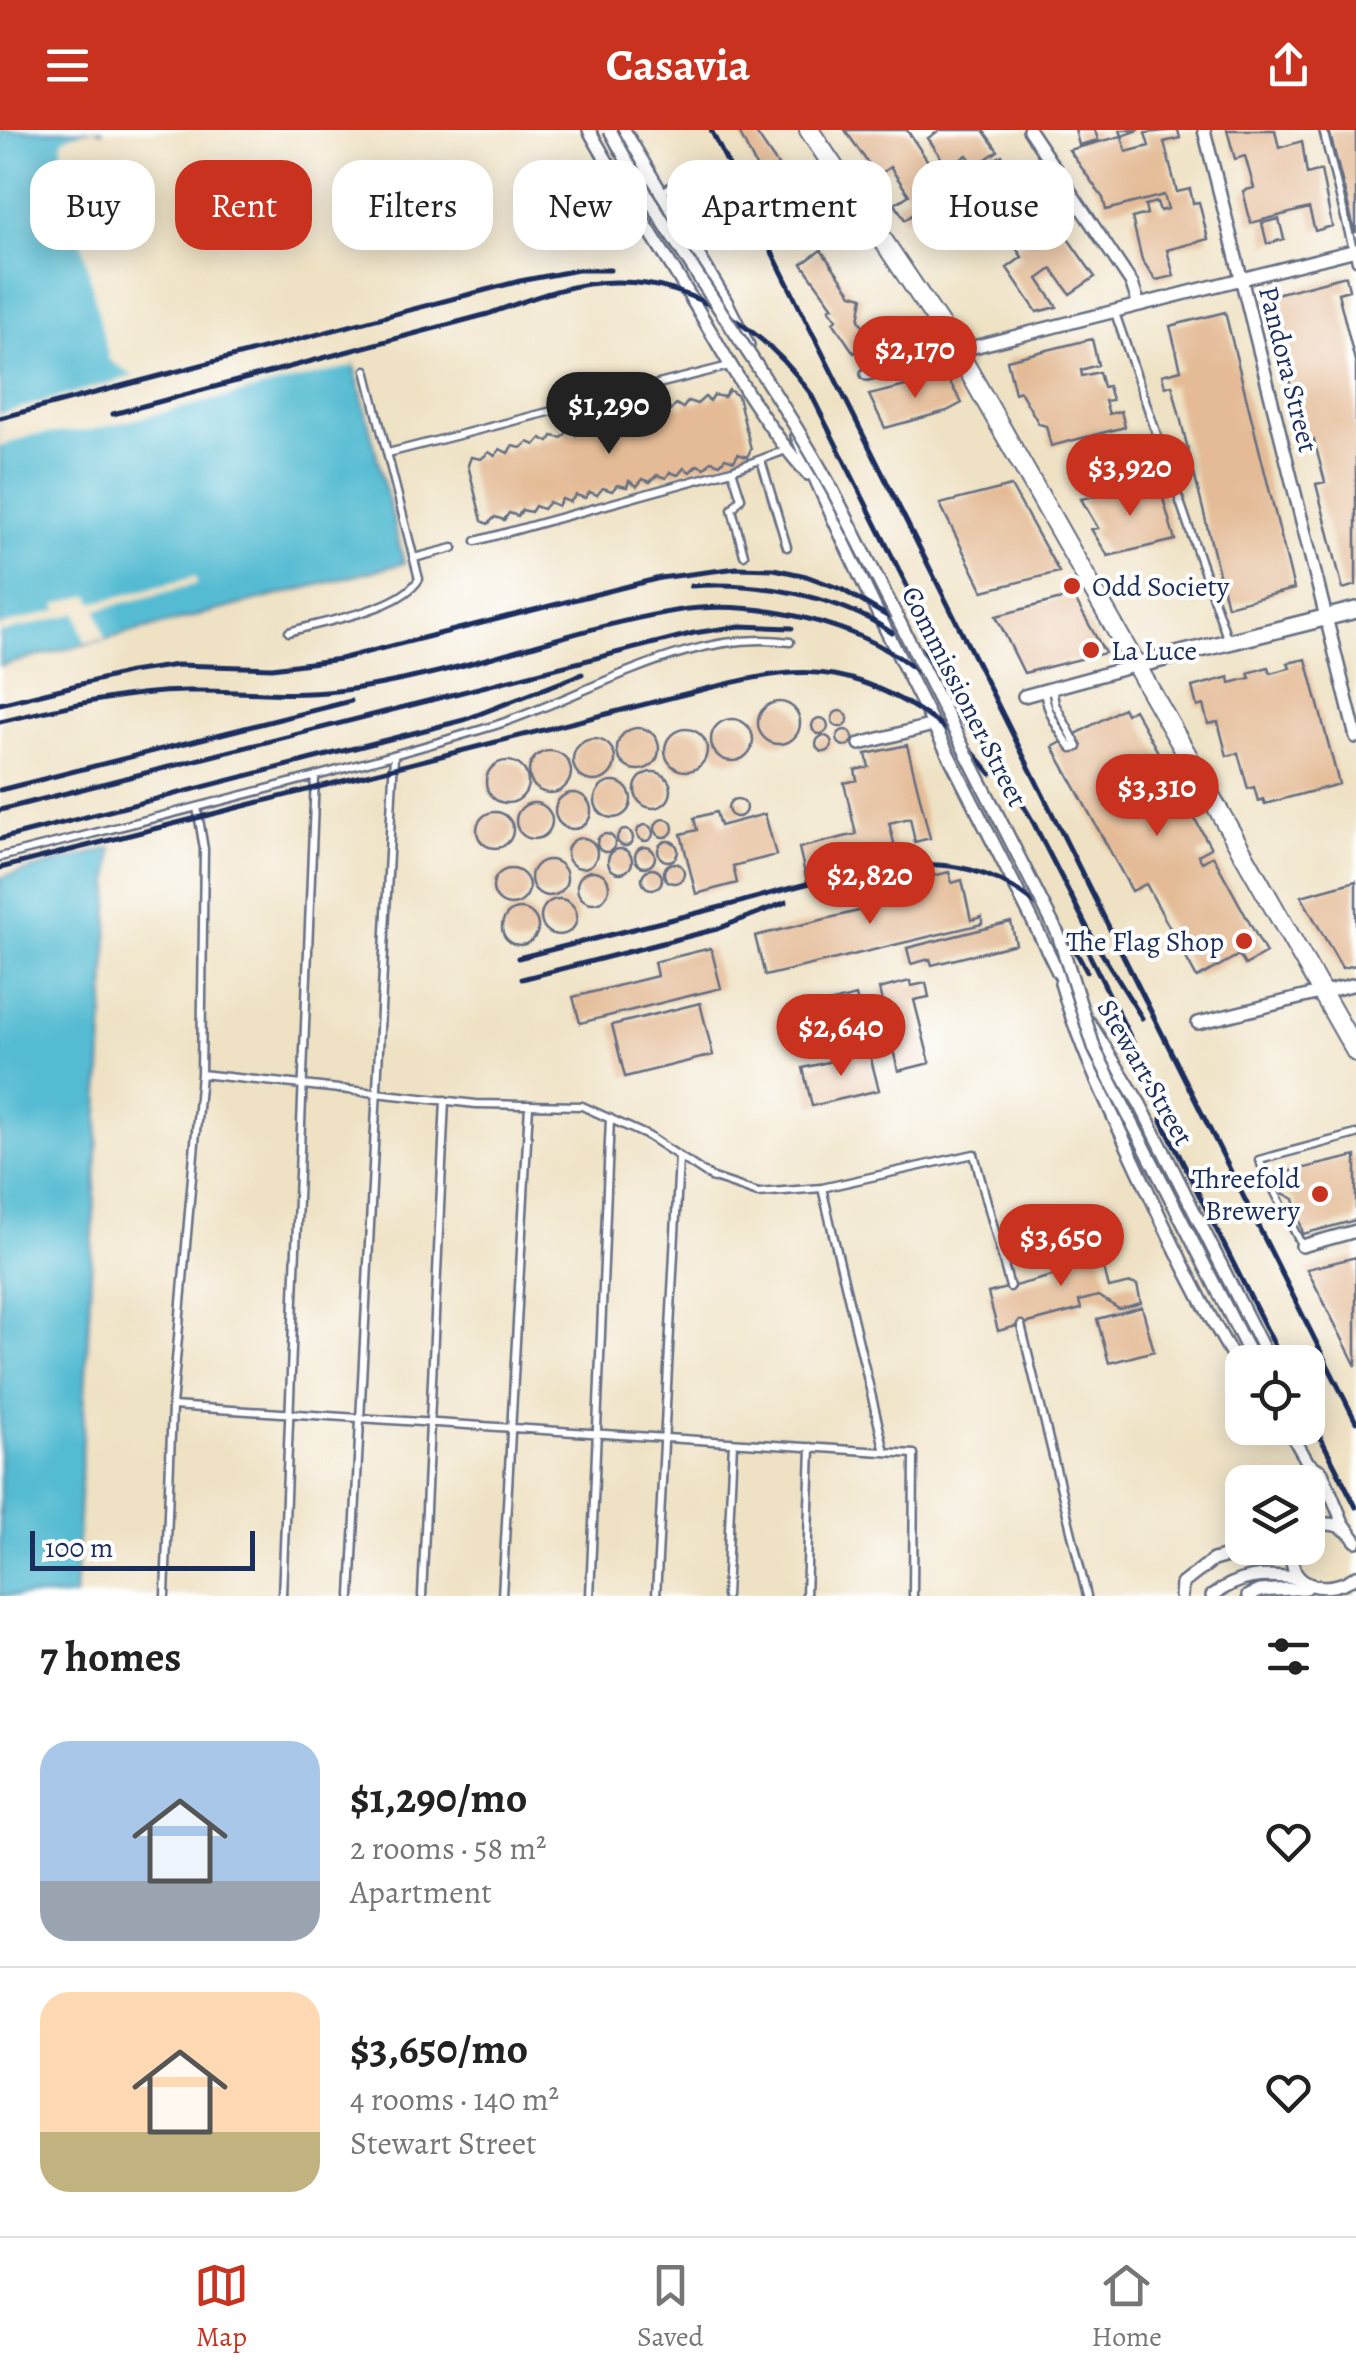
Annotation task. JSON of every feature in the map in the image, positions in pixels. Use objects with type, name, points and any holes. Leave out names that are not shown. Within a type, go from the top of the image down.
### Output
[{"type":"main road","points":[[809,130],[958,352],[1356,1052]]},
{"type":"street","name":"Stewart Street","points":[[589,130],[606,160]]},
{"type":"street","name":"Commissioner Street","points":[[610,130],[657,214],[804,438],[833,491],[1058,934],[1095,1050],[1245,1345]]},
{"type":"street","name":"Stewart Street","points":[[624,130],[736,319],[1057,970],[1140,1104],[1261,1345]]},
{"type":"street","points":[[1029,130],[1132,284],[1139,306]]},
{"type":"street","name":"Pandora Street","points":[[1204,130],[1356,737]]},
{"type":"street","name":"Stewart Street","points":[[647,229],[730,366],[786,450],[814,480]]},
{"type":"street","points":[[868,374],[1240,279],[1355,254]]},
{"type":"street","points":[[1024,696],[1356,610]]},
{"type":"street","points":[[860,744],[933,725]]},
{"type":"street","name":"Stewart Street","points":[[1057,970],[1077,1040],[1226,1345]]},
{"type":"street","points":[[1198,1024],[1356,984]]},
{"type":"street","points":[[1302,1246],[1356,1231]]},
{"type":"street","points":[[1298,1445],[1308,1462],[1322,1472],[1343,1523],[1354,1538]]},
{"type":"street","points":[[1325,1525],[1332,1524],[1354,1538]]},
{"type":"street","points":[[1181,1596],[1182,1584],[1214,1560],[1225,1557]]},
{"type":"street","points":[[1292,1565],[1296,1578]]},
{"type":"street","points":[[1212,1596],[1227,1584],[1259,1574],[1296,1578],[1314,1592]]},
{"type":"street","points":[[1248,1596],[1260,1590],[1339,1591],[1356,1576]]},
{"type":"lane","points":[[1324,130],[1355,254]]},
{"type":"lane","points":[[647,200],[667,188]]},
{"type":"lane","points":[[1114,312],[1229,642]]},
{"type":"lane","points":[[388,453],[730,366]]},
{"type":"lane","points":[[289,632],[394,601],[412,591],[419,579],[366,370]]},
{"type":"lane","points":[[476,541],[732,470],[786,450]]},
{"type":"lane","points":[[761,460],[787,548]]},
{"type":"lane","points":[[732,470],[741,498],[732,509],[744,555]]},
{"type":"lane","points":[[414,558],[453,548]]},
{"type":"lane","points":[[0,857],[394,756],[515,719],[656,661],[688,652],[775,640],[790,642]]},
{"type":"lane","points":[[1048,689],[1078,747],[1072,748],[1060,733],[1047,708],[1048,689]]},
{"type":"lane","points":[[352,1596],[394,756]]},
{"type":"lane","points":[[282,1596],[315,778]]},
{"type":"lane","points":[[165,1596],[172,1406],[201,1074],[204,849],[197,807]]},
{"type":"lane","points":[[201,1074],[445,1100],[582,1106],[648,1136],[711,1177],[758,1194],[822,1188],[974,1154],[1010,1288]]},
{"type":"lane","points":[[422,1596],[445,1100]]},
{"type":"lane","points":[[502,1596],[529,1104]]},
{"type":"lane","points":[[590,1596],[610,1118]]},
{"type":"lane","points":[[1302,1246],[1259,1160],[1356,1134]]},
{"type":"lane","points":[[656,1596],[679,1156]]},
{"type":"lane","points":[[822,1188],[885,1452]]},
{"type":"lane","points":[[1021,1325],[1087,1596]]},
{"type":"lane","points":[[172,1406],[914,1454],[912,1596]]},
{"type":"lane","points":[[726,1596],[733,1442]]},
{"type":"lane","points":[[806,1596],[811,1447]]},
{"type":"water","points":[[0,130],[104,130],[79,135],[70,143],[74,160],[30,160],[30,250],[98,250],[128,365],[161,377],[332,327],[354,366],[404,563],[0,666]]},
{"type":"water","points":[[112,848],[75,1596],[0,1596],[0,878]]},
{"type":"pier","points":[[98,130],[95,139],[81,140],[76,145],[79,160],[63,160],[62,141],[70,135]]},
{"type":"pier","points":[[84,250],[100,250],[132,362],[161,371],[332,322],[349,346],[354,366],[91,430],[33,435],[0,446],[0,414],[134,376],[109,360]]},
{"type":"pier","points":[[195,577],[197,584],[97,610],[105,639],[85,643],[77,613],[0,633],[0,626],[58,610],[56,604],[90,595],[93,603]]},
{"type":"building","points":[[738,130],[754,130],[774,160],[753,160]]},
{"type":"building","points":[[845,130],[907,130],[927,160],[912,160],[912,215],[905,220],[895,204],[909,195],[892,170],[892,160],[866,160]]},
{"type":"building","points":[[940,130],[983,130],[998,151],[984,160],[971,160],[967,155],[960,160],[943,160],[928,138]]},
{"type":"building","points":[[1075,130],[1095,130],[1098,140],[1079,145]]},
{"type":"building","points":[[1178,130],[1180,138],[1164,142],[1177,192],[1190,189],[1193,203],[1199,202],[1208,239],[1167,250],[1174,276],[1156,280],[1142,260],[1132,218],[1147,214],[1145,205],[1157,202],[1160,211],[1168,209],[1164,195],[1106,210],[1103,198],[1069,150],[1122,136],[1126,152],[1149,146],[1145,133]]},
{"type":"building","points":[[1227,130],[1275,130],[1279,148],[1302,141],[1307,174],[1321,170],[1332,226],[1315,231],[1309,208],[1251,223],[1243,191],[1254,188],[1245,156],[1235,159]]},
{"type":"building","points":[[1329,130],[1356,130],[1356,232],[1355,232]]},
{"type":"building","points":[[1279,219],[1284,239],[1267,244],[1262,223]]},
{"type":"building","points":[[1074,247],[1095,277],[1070,294],[1052,269],[1038,279],[1057,307],[1037,312],[1007,268],[1022,257],[1017,250]]},
{"type":"building","points":[[821,250],[852,294],[863,297],[859,320],[873,340],[854,353],[833,322],[837,319],[829,309],[833,307],[802,264]]},
{"type":"building","points":[[1346,276],[1349,290],[1338,293],[1356,365],[1356,585],[1343,589],[1316,484],[1325,482],[1314,440],[1305,443],[1268,296]]},
{"type":"building","points":[[1225,312],[1294,589],[1227,606],[1172,385],[1165,387],[1162,375],[1181,370],[1170,326]]},
{"type":"building","points":[[1092,339],[1098,365],[1081,370],[1082,376],[1099,372],[1112,400],[1105,401],[1109,414],[1121,411],[1125,427],[1051,446],[1046,426],[1039,424],[1020,391],[1015,393],[1007,360]]},
{"type":"building","points":[[946,376],[962,403],[885,428],[869,395]]},
{"type":"building","points":[[729,390],[738,396],[751,449],[747,457],[738,454],[734,461],[711,461],[705,468],[697,465],[690,472],[684,468],[678,475],[670,472],[666,478],[657,475],[650,482],[643,479],[637,486],[629,481],[627,487],[617,485],[612,491],[603,488],[597,495],[590,492],[585,498],[576,495],[570,502],[562,499],[558,506],[549,502],[543,509],[535,506],[531,512],[522,510],[518,516],[509,513],[504,520],[495,517],[488,524],[482,521],[468,465],[471,457],[481,459],[489,452],[495,456],[500,449],[508,453],[512,446],[521,448],[528,442],[535,445],[541,438],[549,442],[552,436],[562,438],[568,431],[576,435],[578,429],[589,431],[595,424],[603,428],[607,421],[629,421],[635,414],[643,418],[651,411],[656,415],[661,408],[670,411],[676,404],[683,408],[688,401],[697,404],[705,397],[710,401],[714,395],[724,397]]},
{"type":"building","points":[[1158,481],[1175,540],[1108,556],[1091,529],[1098,528],[1081,499]]},
{"type":"building","points":[[1011,486],[1059,572],[983,591],[940,504]]},
{"type":"building","points":[[1073,596],[1105,653],[1024,673],[996,616]]},
{"type":"building","points":[[1306,659],[1339,784],[1265,804],[1263,799],[1258,801],[1254,787],[1248,789],[1238,753],[1227,756],[1218,722],[1208,724],[1203,705],[1197,707],[1192,687],[1229,677],[1230,683],[1250,678],[1248,673],[1268,667],[1270,673]]},
{"type":"building","points":[[779,702],[794,708],[800,723],[794,738],[779,744],[764,738],[758,723],[764,708]]},
{"type":"building","points":[[1123,708],[1126,714],[1134,709],[1211,848],[1198,855],[1202,862],[1213,856],[1266,953],[1245,965],[1239,955],[1197,978],[1146,884],[1132,891],[1053,747]]},
{"type":"building","points":[[840,711],[848,719],[840,727],[832,719]]},
{"type":"building","points":[[820,718],[828,726],[820,734],[812,726]]},
{"type":"building","points":[[732,719],[747,725],[753,740],[747,755],[732,761],[717,755],[711,740],[717,725]]},
{"type":"building","points":[[638,728],[653,734],[659,749],[653,764],[638,770],[623,764],[617,749],[623,734]]},
{"type":"building","points":[[686,729],[701,735],[707,750],[701,765],[686,771],[671,765],[665,750],[671,735]]},
{"type":"building","points":[[845,730],[853,738],[845,746],[837,738]]},
{"type":"building","points":[[824,736],[832,744],[824,752],[816,744]]},
{"type":"building","points":[[594,739],[609,745],[615,760],[609,775],[594,781],[579,775],[573,760],[579,745]]},
{"type":"building","points":[[907,745],[930,838],[915,842],[910,818],[889,823],[896,851],[850,862],[853,871],[807,882],[799,848],[856,834],[844,783],[857,780],[855,770],[869,767],[866,754]]},
{"type":"building","points":[[550,751],[565,757],[571,772],[565,787],[550,793],[535,787],[529,772],[535,757]]},
{"type":"building","points":[[507,761],[522,767],[528,782],[522,797],[507,803],[492,797],[486,782],[492,767]]},
{"type":"building","points":[[653,772],[666,777],[671,790],[666,803],[653,808],[640,803],[635,790],[640,777]]},
{"type":"building","points":[[613,782],[626,787],[631,800],[626,813],[613,818],[600,813],[595,800],[600,787]]},
{"type":"building","points":[[573,793],[585,799],[591,811],[585,823],[573,829],[561,823],[555,811],[561,799]]},
{"type":"building","points":[[737,799],[746,808],[737,817],[728,808]]},
{"type":"building","points":[[534,803],[547,808],[552,821],[547,834],[534,839],[521,834],[516,821],[521,808]]},
{"type":"building","points":[[495,812],[508,817],[513,830],[508,843],[495,848],[482,843],[477,830],[482,817]]},
{"type":"building","points":[[716,812],[720,826],[765,814],[776,855],[733,866],[737,883],[696,894],[681,834],[697,830],[694,818]]},
{"type":"building","points":[[664,819],[673,828],[664,837],[655,828]]},
{"type":"building","points":[[645,825],[653,833],[645,841],[637,833]]},
{"type":"building","points":[[625,830],[633,838],[625,846],[617,838]]},
{"type":"building","points":[[606,834],[615,843],[606,852],[597,843]]},
{"type":"building","points":[[582,838],[596,847],[597,853],[588,867],[582,868],[568,859],[567,853],[576,839]]},
{"type":"building","points":[[668,841],[678,851],[668,861],[658,851]]},
{"type":"building","points":[[645,847],[655,857],[645,867],[635,857]]},
{"type":"building","points":[[620,849],[629,852],[629,870],[620,873],[611,870],[608,861],[611,852]]},
{"type":"building","points":[[549,860],[561,866],[567,878],[561,890],[549,896],[537,890],[531,878],[537,866]]},
{"type":"building","points":[[674,863],[684,873],[674,883],[664,873]]},
{"type":"building","points":[[511,869],[524,874],[529,887],[524,900],[511,905],[498,900],[493,887],[498,874]]},
{"type":"building","points":[[652,869],[662,879],[652,889],[642,879]]},
{"type":"building","points":[[593,871],[604,876],[609,887],[604,898],[593,903],[582,898],[577,887],[582,876]]},
{"type":"building","points":[[949,872],[952,883],[962,880],[971,920],[982,917],[982,924],[765,976],[755,936],[912,898],[908,882]]},
{"type":"building","points":[[1356,881],[1356,965],[1342,968],[1301,896]]},
{"type":"building","points":[[559,899],[572,904],[577,917],[572,930],[559,935],[546,930],[541,917],[546,904]]},
{"type":"building","points":[[520,909],[533,914],[538,927],[533,940],[520,945],[507,940],[502,927],[507,914]]},
{"type":"building","points":[[1011,922],[1016,944],[932,965],[930,959],[911,964],[907,948]]},
{"type":"building","points":[[711,948],[721,988],[580,1023],[573,997],[657,976],[654,962]]},
{"type":"building","points":[[910,981],[911,986],[926,983],[929,997],[914,1000],[930,1063],[898,1071],[879,989]]},
{"type":"building","points":[[856,996],[866,1035],[811,1048],[802,1010]]},
{"type":"building","points":[[700,1003],[713,1055],[625,1077],[612,1025]]},
{"type":"building","points":[[869,1052],[879,1090],[812,1106],[803,1068]]},
{"type":"building","name":"Threefold Brewery","points":[[1356,1156],[1356,1220],[1303,1234],[1294,1199],[1281,1192],[1274,1175]]},
{"type":"building","points":[[1096,1238],[1109,1288],[1137,1285],[1141,1303],[1119,1309],[1098,1296],[1079,1301],[1081,1309],[998,1331],[988,1293],[1063,1273],[1057,1246]]},
{"type":"building","points":[[1356,1257],[1356,1366],[1307,1269]]},
{"type":"building","points":[[1142,1307],[1154,1351],[1109,1363],[1097,1319]]},
{"type":"railway","points":[[711,130],[1356,1422]]},
{"type":"railway","points":[[0,418],[520,281],[578,270],[610,270]]},
{"type":"railway","points":[[113,414],[583,285],[645,284],[674,290],[727,314],[773,350],[811,394],[983,738],[1032,820],[1094,941],[1142,1018]]},
{"type":"railway","points":[[0,704],[130,672],[177,665],[272,668],[340,659],[660,578],[737,568],[774,569],[841,589],[894,620],[943,674]]},
{"type":"railway","points":[[691,586],[742,586],[795,593],[847,609],[892,633]]},
{"type":"railway","points":[[0,722],[139,694],[318,693],[380,685],[632,619],[675,611],[732,608],[821,622],[876,644],[919,673],[968,728]]},
{"type":"railway","points":[[0,810],[694,633],[740,626],[792,628]]},
{"type":"railway","points":[[0,839],[464,720],[582,674]]},
{"type":"railway","points":[[0,868],[697,691],[784,674],[834,675],[887,693],[949,731],[991,774]]},
{"type":"railway","points":[[0,790],[351,701]]},
{"type":"railway","points":[[518,958],[848,874],[943,865],[991,877],[1025,896],[1054,922],[1087,972]]},
{"type":"railway","points":[[522,979],[717,929],[786,902]]},
{"type":"railway","points":[[1089,954],[1176,1129]]},
{"type":"railway","points":[[1161,1119],[1274,1345]]},
{"type":"railway","points":[[1324,1445],[1356,1507]]},
{"type":"place","name":"Odd Society","points":[[1072,586]]},
{"type":"place","name":"La Luce","points":[[1091,650]]},
{"type":"place","name":"The Flag Shop","points":[[1244,941]]},
{"type":"place","name":"Threefold Brewery","points":[[1320,1194]]}]
